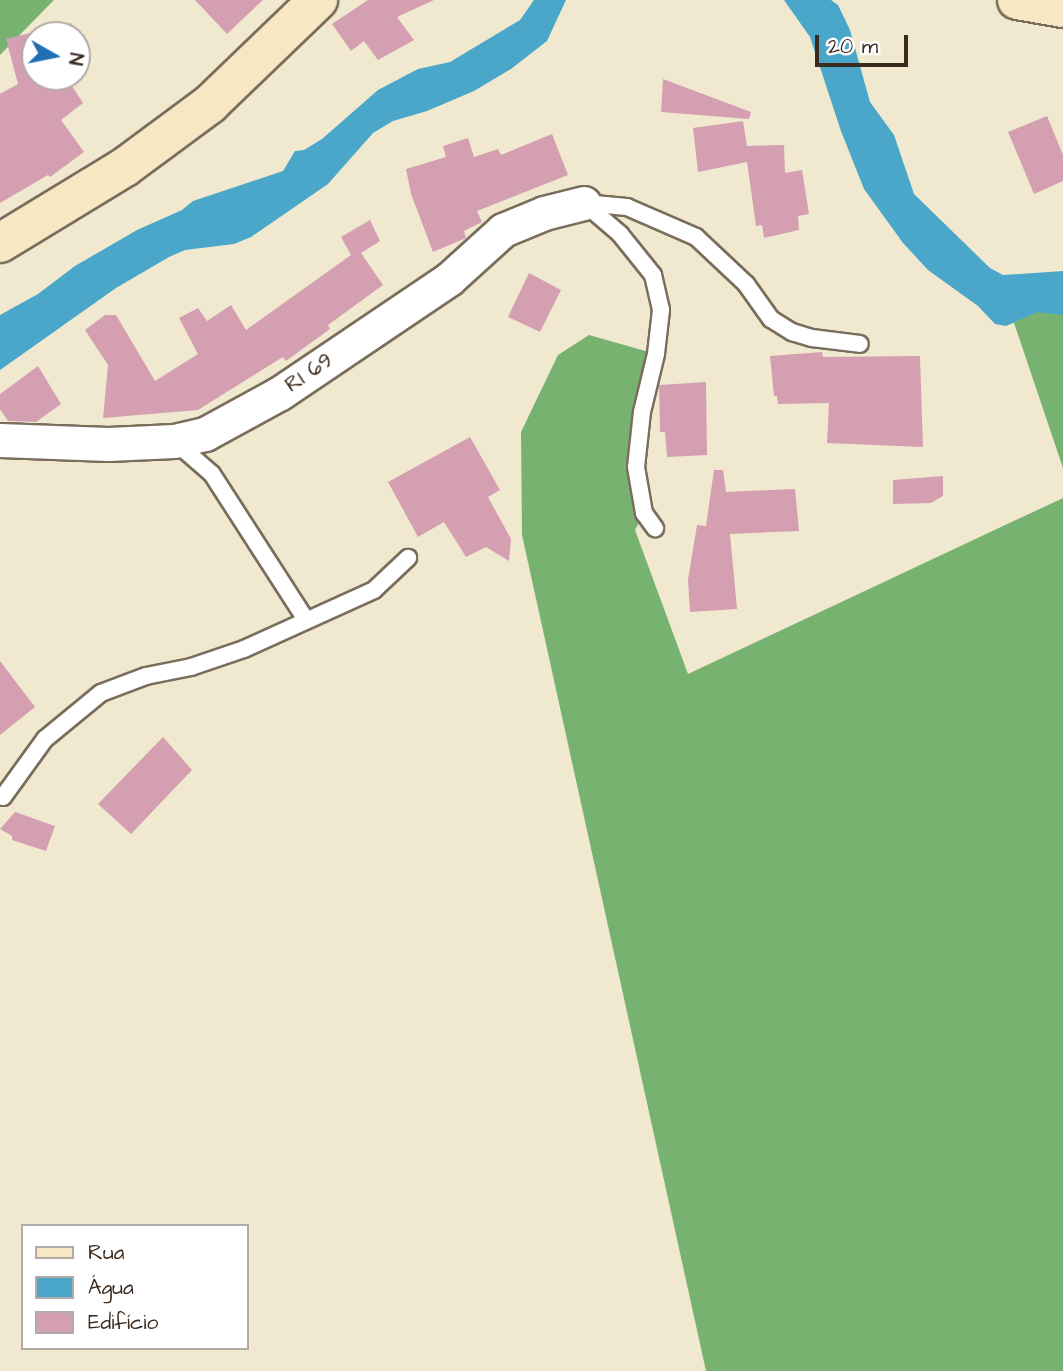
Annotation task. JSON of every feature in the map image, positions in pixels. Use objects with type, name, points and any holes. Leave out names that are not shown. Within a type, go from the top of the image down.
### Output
[{"type":"street","points":[[0,243],[125,167],[210,104],[318,0]]},
{"type":"street","points":[[1017,0],[1063,8]]},
{"type":"street","name":"RI 69","points":[[0,440],[108,444],[174,440],[205,434],[281,393],[449,279],[503,230],[544,213],[584,203]]},
{"type":"lane","points":[[584,203],[627,207],[696,237],[746,284],[771,319],[781,326],[812,338],[860,344]]},
{"type":"lane","points":[[584,203],[620,234],[653,275],[661,310],[656,354],[642,412],[636,467],[644,513],[655,528]]},
{"type":"lane","points":[[174,440],[212,474],[306,620]]},
{"type":"lane","points":[[3,797],[45,740],[102,693],[146,676],[191,667],[244,649],[374,590],[408,558]]},
{"type":"green space","points":[[0,0],[54,0],[33,21],[21,21],[21,34],[0,55]]},
{"type":"green space","points":[[1008,305],[1063,310],[1063,468]]},
{"type":"green space","points":[[589,335],[656,354],[642,412],[644,513],[635,530],[688,674],[1063,498],[1063,1371],[706,1371],[522,535],[521,432],[558,355]]},
{"type":"water","points":[[534,0],[566,0],[547,41],[511,69],[474,91],[427,111],[393,121],[373,133],[328,184],[251,237],[234,244],[185,250],[169,257],[116,288],[0,370],[0,315],[38,294],[75,266],[137,230],[182,210],[193,201],[283,171],[295,151],[304,150],[322,139],[378,90],[418,69],[450,62],[520,20]]},
{"type":"water","points":[[784,0],[831,0],[838,5],[850,30],[870,102],[894,135],[914,194],[990,268],[1003,275],[1063,271],[1063,306],[1051,306],[1006,326],[995,324],[978,306],[928,270],[903,243],[864,189],[841,131],[810,37]]},
{"type":"building","points":[[195,0],[263,0],[227,34]]},
{"type":"building","points":[[368,0],[434,0],[397,17],[414,40],[378,60],[364,41],[351,51],[332,24]]},
{"type":"building","points":[[21,35],[21,91],[75,91],[83,103],[61,120],[84,152],[50,177],[48,175],[0,203],[0,94],[18,84],[6,39]]},
{"type":"building","points":[[663,79],[751,112],[749,119],[661,112]]},
{"type":"building","points":[[1047,116],[1063,155],[1063,181],[1034,194],[1008,132]]},
{"type":"building","points":[[743,121],[747,146],[784,145],[785,173],[802,170],[809,214],[798,216],[799,230],[764,238],[762,225],[756,226],[747,162],[698,172],[693,128]]},
{"type":"building","points":[[552,134],[568,175],[477,211],[482,222],[464,231],[466,238],[433,252],[411,194],[406,169],[446,157],[443,146],[468,138],[474,157],[498,149],[501,155]]},
{"type":"building","points":[[370,220],[380,241],[361,253],[383,285],[328,325],[330,329],[286,361],[283,357],[198,410],[103,418],[108,365],[85,330],[105,315],[116,315],[155,381],[198,354],[179,318],[198,308],[207,321],[231,305],[246,330],[351,255],[341,237]]},
{"type":"building","points":[[529,273],[561,290],[540,332],[508,317]]},
{"type":"building","points":[[822,352],[823,357],[920,356],[923,447],[827,443],[829,403],[778,404],[777,396],[774,396],[770,356]]},
{"type":"building","points":[[38,366],[61,404],[36,422],[8,421],[0,409],[0,394]]},
{"type":"building","points":[[706,382],[707,455],[667,457],[665,432],[660,432],[659,385]]},
{"type":"building","points":[[470,437],[500,490],[488,497],[511,539],[509,561],[486,547],[466,557],[444,522],[418,537],[388,482]]},
{"type":"building","points":[[714,470],[723,470],[726,492],[795,489],[799,531],[730,534],[737,609],[690,612],[688,580],[697,525],[706,526]]},
{"type":"building","points":[[943,476],[943,496],[931,503],[893,504],[893,480]]},
{"type":"building","points":[[0,661],[35,707],[0,735]]},
{"type":"building","points":[[163,737],[192,770],[131,834],[98,804]]},
{"type":"building","points":[[15,812],[55,826],[46,851],[12,840],[12,836],[0,829]]},
{"type":"waterway","points":[[1036,307],[1063,310]]}]
